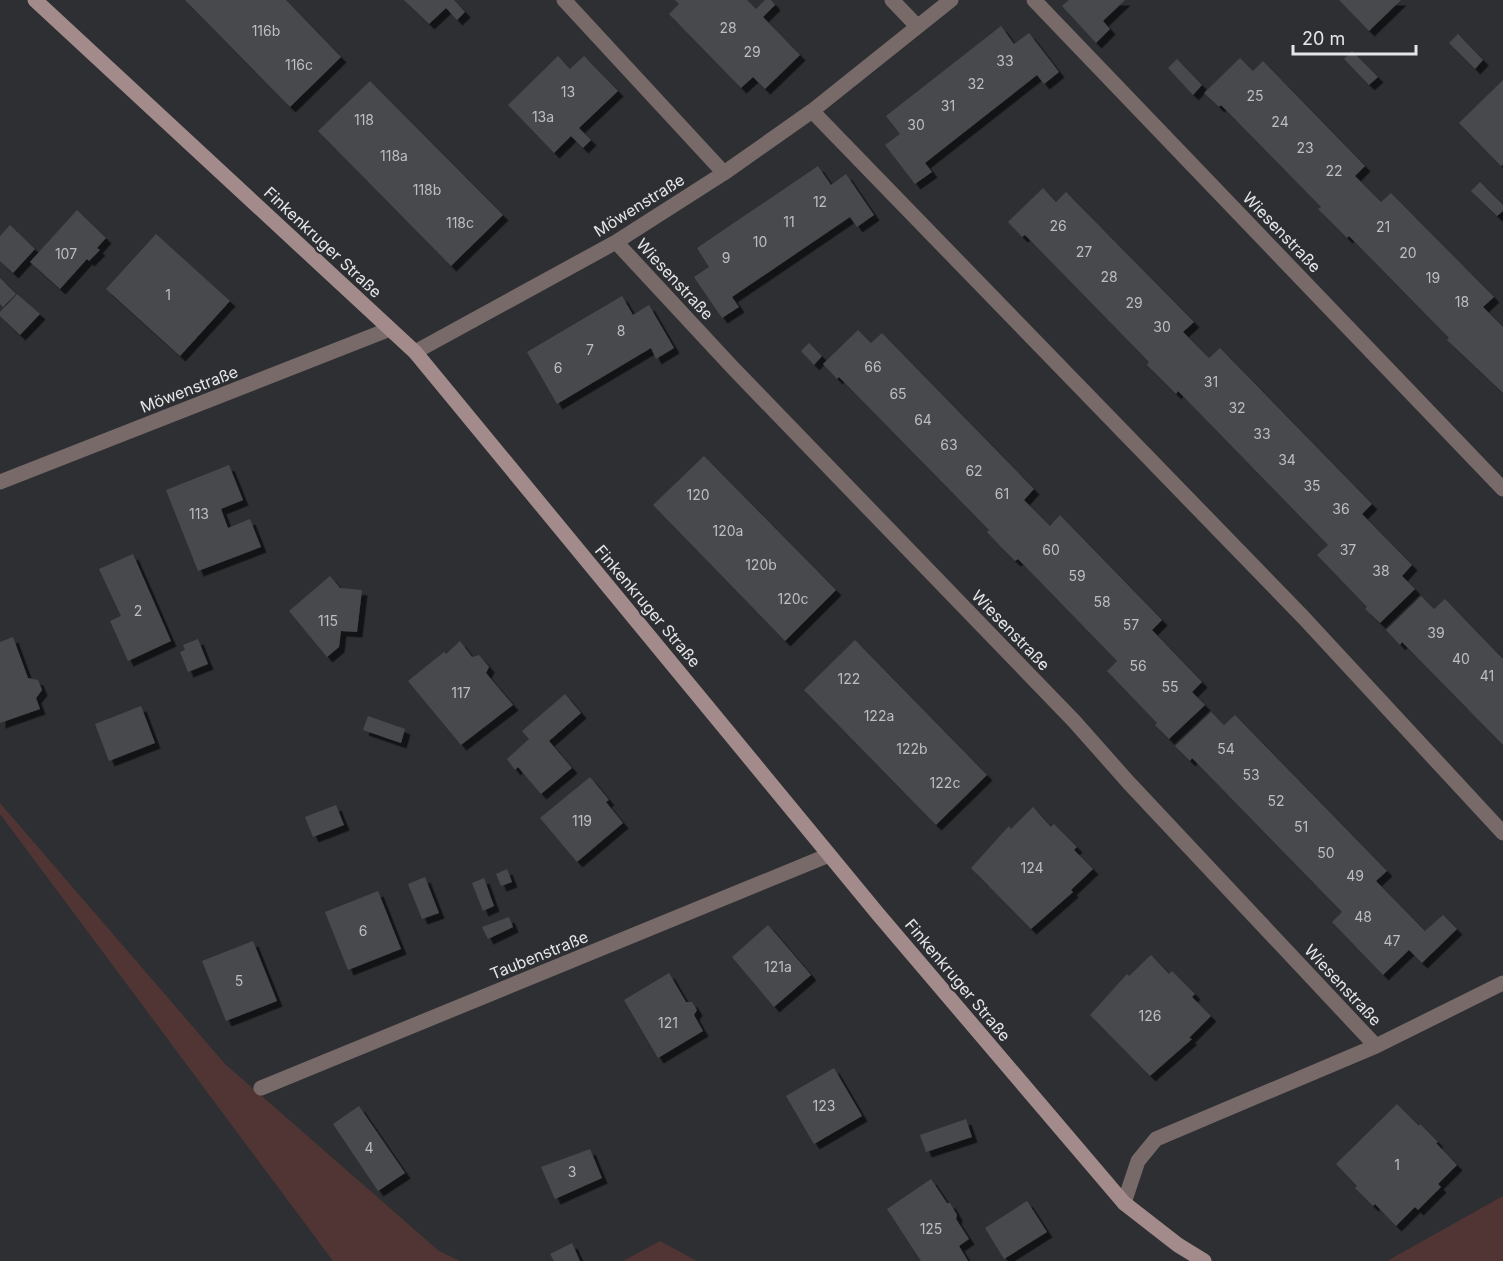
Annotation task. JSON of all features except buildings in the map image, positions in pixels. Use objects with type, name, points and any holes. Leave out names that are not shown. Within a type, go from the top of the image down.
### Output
[{"type":"street","name":"Finkenkruger Straße","points":[[35,0],[415,352],[829,855],[1124,1203],[1178,1245],[1204,1261]]},
{"type":"street","points":[[564,0],[724,173]]},
{"type":"street","points":[[892,0],[917,26]]},
{"type":"street","name":"Möwenstraße","points":[[415,352],[616,242],[724,173],[812,111],[951,0]]},
{"type":"street","name":"Wiesenstraße","points":[[1034,0],[1503,489]]},
{"type":"street","points":[[812,111],[1303,617],[1503,833]]},
{"type":"street","name":"Wiesenstraße","points":[[616,242],[741,376],[1074,721],[1129,783],[1376,1046]]},
{"type":"street","name":"Möwenstraße","points":[[0,482],[390,329]]},
{"type":"street","name":"Taubenstraße","points":[[261,1088],[829,855]]},
{"type":"street","name":"Wiesenstraße","points":[[1124,1203],[1137,1161],[1156,1139],[1376,1046],[1503,983]]},
{"type":"shaded area","points":[[0,803],[225,1064],[439,1251],[460,1261],[333,1261],[0,814]]},
{"type":"shaded area","points":[[1503,1196],[1503,1261],[1387,1261]]},
{"type":"shaded area","points":[[660,1241],[697,1261],[623,1261]]}]
